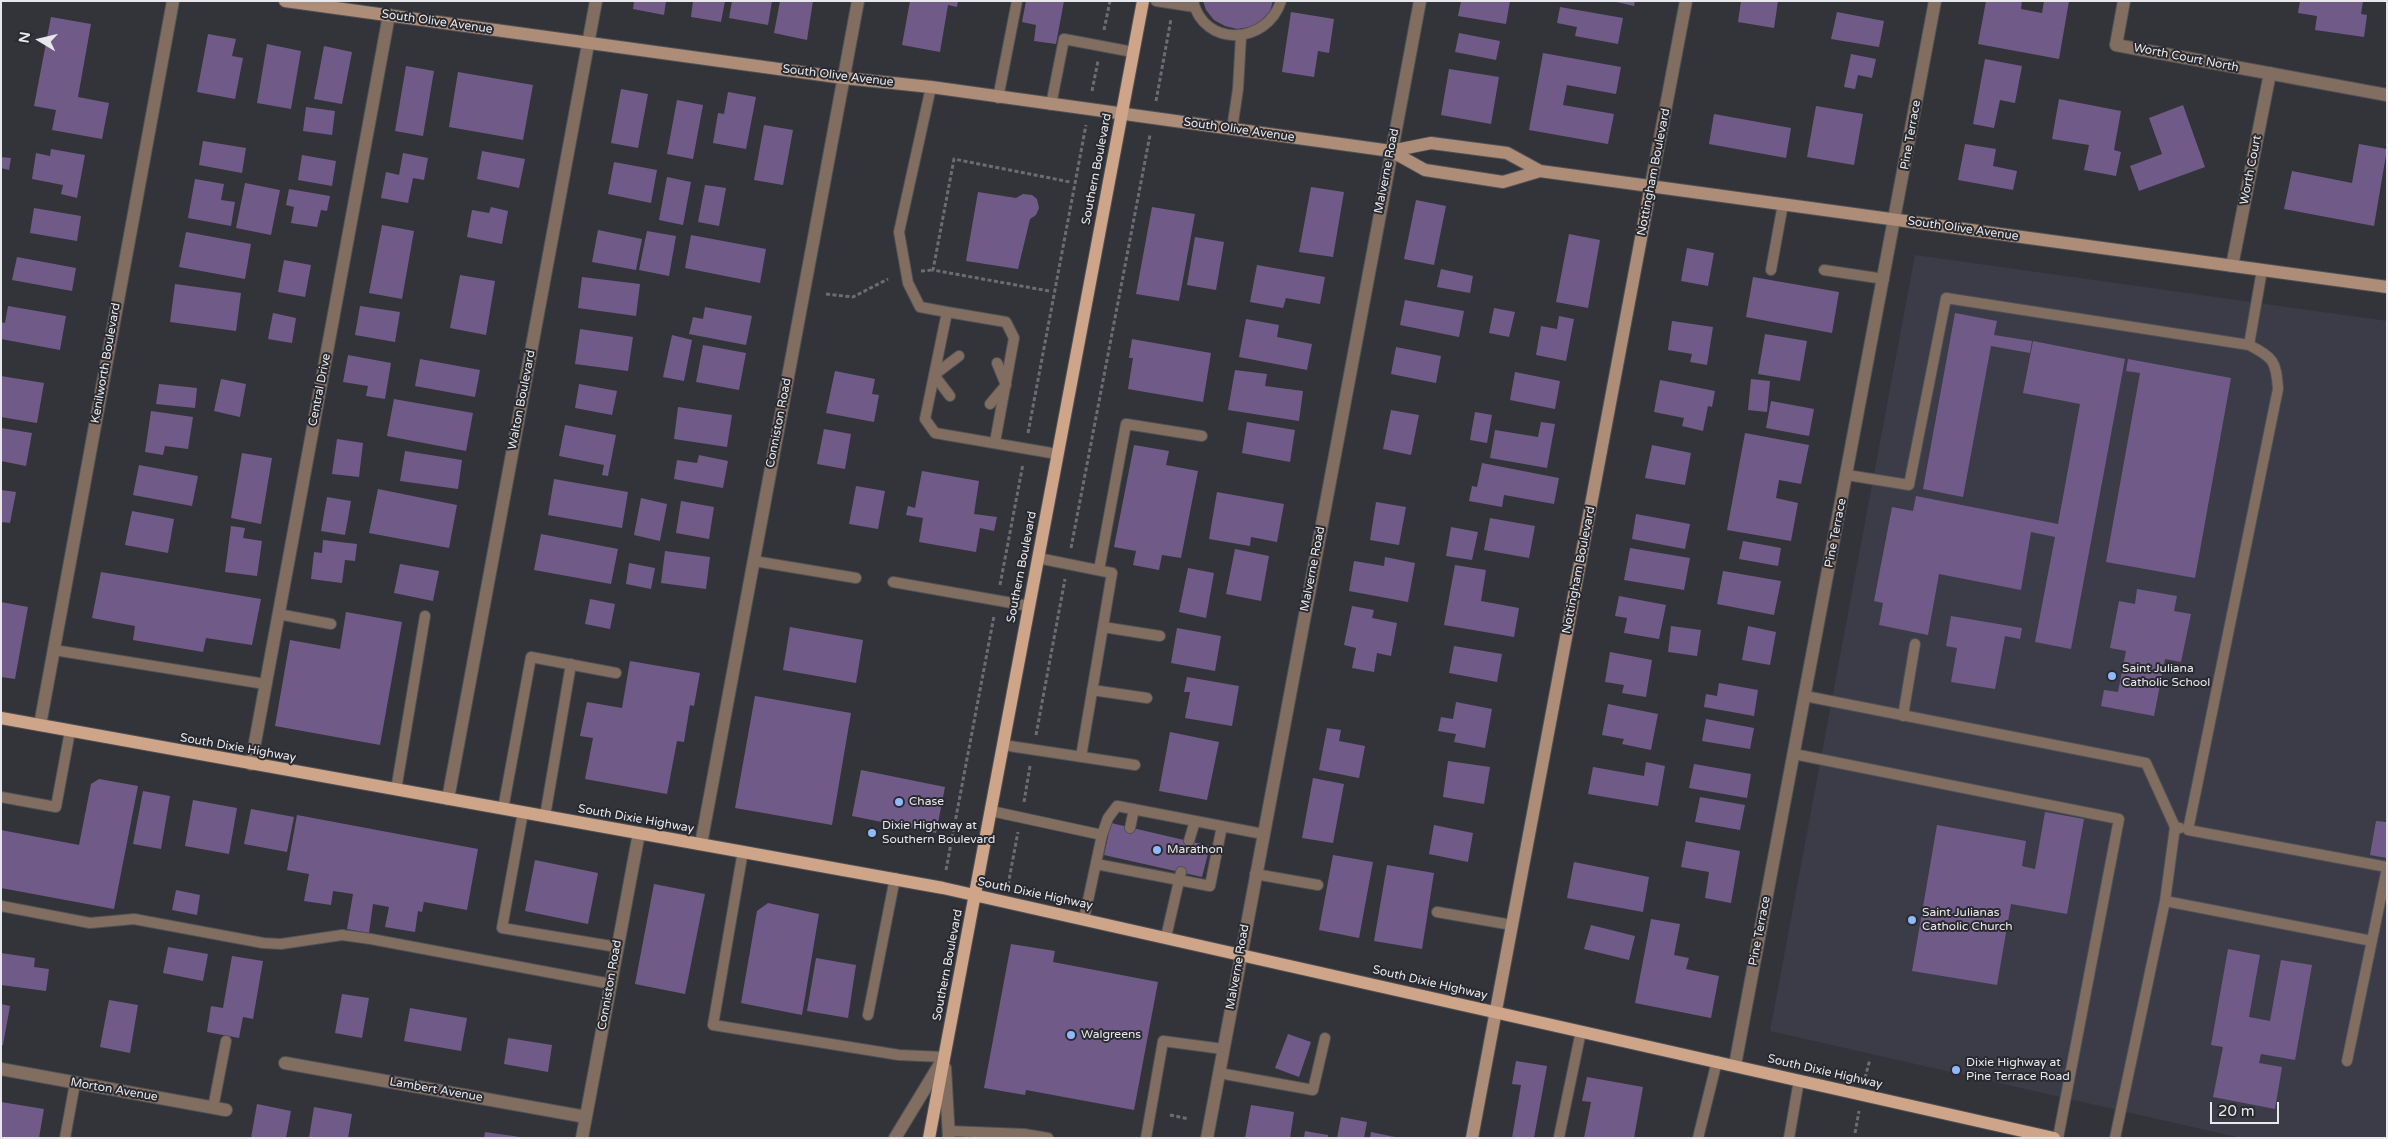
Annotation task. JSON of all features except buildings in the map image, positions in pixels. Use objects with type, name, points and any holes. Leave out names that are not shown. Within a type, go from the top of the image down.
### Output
[{"type":"main road","name":"Southern Boulevard","points":[[929,1138],[1143,1]]},
{"type":"main road","name":"South Dixie Highway","points":[[1,718],[895,878],[1241,953],[2054,1138]]},
{"type":"street","name":"Kenilworth Boulevard","points":[[40,725],[172,1]]},
{"type":"street","name":"South Olive Avenue","points":[[285,1],[318,3],[588,44],[844,78],[931,87],[998,98],[1391,151],[1431,143],[1507,153],[1540,171],[2387,287]]},
{"type":"street","name":"Walton Boulevard","points":[[448,798],[596,1]]},
{"type":"street","name":"Conniston Road","points":[[701,844],[858,1]]},
{"type":"street","name":"Malverne Road","points":[[1207,1138],[1420,1]]},
{"type":"street","name":"Nottingham Boulevard","points":[[1472,1138],[1686,1]]},
{"type":"street","name":"Pine Terrace","points":[[1735,1065],[1935,1]]},
{"type":"street","name":"Worth Court North","points":[[2124,1],[2116,44],[2270,74]]},
{"type":"street","name":"Central Drive","points":[[251,764],[390,15]]},
{"type":"street","points":[[2270,74],[2387,95]]},
{"type":"street","name":"Worth Court","points":[[2232,266],[2270,74]]},
{"type":"street","name":"South Olive Avenue","points":[[1391,151],[1425,170],[1503,182],[1540,171]]},
{"type":"street","name":"Conniston Road","points":[[582,1138],[638,833]]},
{"type":"street","points":[[944,1057],[948,1135]]},
{"type":"street","points":[[895,1138],[944,1057]]},
{"type":"street","name":"Lambert Avenue","points":[[285,1063],[586,1117]]},
{"type":"street","name":"Morton Avenue","points":[[1,1069],[220,1109]]},
{"type":"lane","points":[[998,98],[1017,1]]},
{"type":"lane","points":[[1156,1],[1174,4],[1194,4],[1202,20],[1213,29],[1226,35],[1241,36],[1256,32],[1268,23],[1277,11],[1281,1]]},
{"type":"lane","points":[[1232,129],[1238,90],[1241,36]]},
{"type":"lane","points":[[1051,105],[1064,39],[1133,52]]},
{"type":"lane","points":[[931,87],[899,232],[908,283],[920,307],[1006,322],[1014,338],[995,442]]},
{"type":"lane","points":[[1771,270],[1783,204]]},
{"type":"lane","points":[[1824,270],[1884,279]]},
{"type":"lane","points":[[2249,346],[2262,270]]},
{"type":"lane","points":[[1847,475],[1909,485],[1946,298],[2249,346],[2266,354],[2277,366],[2278,389],[2188,830]]},
{"type":"lane","points":[[947,312],[926,419],[935,433],[1058,454]]},
{"type":"lane","points":[[934,375],[959,356]]},
{"type":"lane","points":[[997,363],[1006,385]]},
{"type":"lane","points":[[934,375],[950,396]]},
{"type":"lane","points":[[990,404],[1006,385]]},
{"type":"lane","points":[[1099,570],[1126,424],[1202,436]]},
{"type":"lane","points":[[1038,558],[1112,573],[1081,757]]},
{"type":"lane","points":[[754,561],[856,578]]},
{"type":"lane","points":[[893,582],[1029,606]]},
{"type":"lane","points":[[278,614],[331,624]]},
{"type":"lane","points":[[396,790],[425,616]]},
{"type":"lane","points":[[1103,626],[1160,636]]},
{"type":"lane","points":[[1903,716],[1915,644]]},
{"type":"lane","points":[[54,650],[266,684]]},
{"type":"lane","points":[[503,809],[530,657],[616,672]]},
{"type":"lane","points":[[545,816],[571,664]]},
{"type":"lane","points":[[1092,690],[1147,698]]},
{"type":"lane","points":[[1805,696],[2146,763],[2175,827],[2165,901],[2115,1138]]},
{"type":"lane","points":[[1,798],[56,807],[70,731]]},
{"type":"lane","points":[[1003,745],[1134,765]]},
{"type":"lane","points":[[1794,754],[2119,818],[2058,1138]]},
{"type":"lane","points":[[1084,919],[1102,835],[1108,818],[1117,806],[1263,834]]},
{"type":"lane","points":[[1130,828],[1134,809]]},
{"type":"lane","points":[[990,811],[1102,835]]},
{"type":"lane","points":[[523,812],[502,928],[617,947]]},
{"type":"lane","points":[[1189,841],[1195,821]]},
{"type":"lane","points":[[1096,864],[1123,864],[1180,876],[1210,886],[1222,826]]},
{"type":"lane","points":[[2175,827],[2387,867],[2347,1060]]},
{"type":"lane","points":[[744,851],[713,1025],[899,1055],[944,1057]]},
{"type":"lane","points":[[1256,874],[1318,885]]},
{"type":"lane","points":[[1166,937],[1180,876]]},
{"type":"lane","points":[[868,1015],[895,878]]},
{"type":"lane","points":[[2165,901],[2372,941]]},
{"type":"lane","points":[[1,906],[90,923],[134,919],[263,943],[281,944],[342,935],[611,984]]},
{"type":"lane","points":[[1437,912],[1512,924]]},
{"type":"lane","points":[[1559,1137],[1581,1031]]},
{"type":"lane","points":[[1218,1074],[1313,1090],[1325,1038]]},
{"type":"lane","points":[[220,1109],[226,1041]]},
{"type":"lane","points":[[1146,1138],[1163,1041],[1223,1049]]},
{"type":"lane","points":[[1698,1138],[1717,1061]]},
{"type":"lane","points":[[1789,1138],[1799,1080]]},
{"type":"lane","points":[[65,1138],[75,1083]]},
{"type":"lane","points":[[948,1135],[1048,1138]]},
{"type":"path","points":[[1005,901],[1174,4]]},
{"type":"path","points":[[933,270],[954,159],[1070,182]]},
{"type":"path","points":[[919,271],[933,270],[1049,291]]},
{"type":"path","points":[[826,294],[853,297],[888,279]]},
{"type":"path","points":[[1170,1115],[1189,1119]]},
{"type":"shaded area","name":"Saint Juliana Catholic School","points":[[1915,255],[2387,321],[2386,1138],[2241,1138],[1770,1031]]},
{"type":"place","name":"Saint Juliana Catholic School","points":[[2112,676]]},
{"type":"place","name":"Chase","points":[[899,802]]},
{"type":"place","name":"Dixie Highway at Southern Boulevard","points":[[872,833]]},
{"type":"place","name":"Marathon","points":[[1157,850]]},
{"type":"place","name":"Saint Julianas Catholic Church","points":[[1912,920]]},
{"type":"place","name":"Walgreens","points":[[1071,1035]]},
{"type":"place","name":"Dixie Highway at Pine Terrace Road","points":[[1956,1070]]}]
